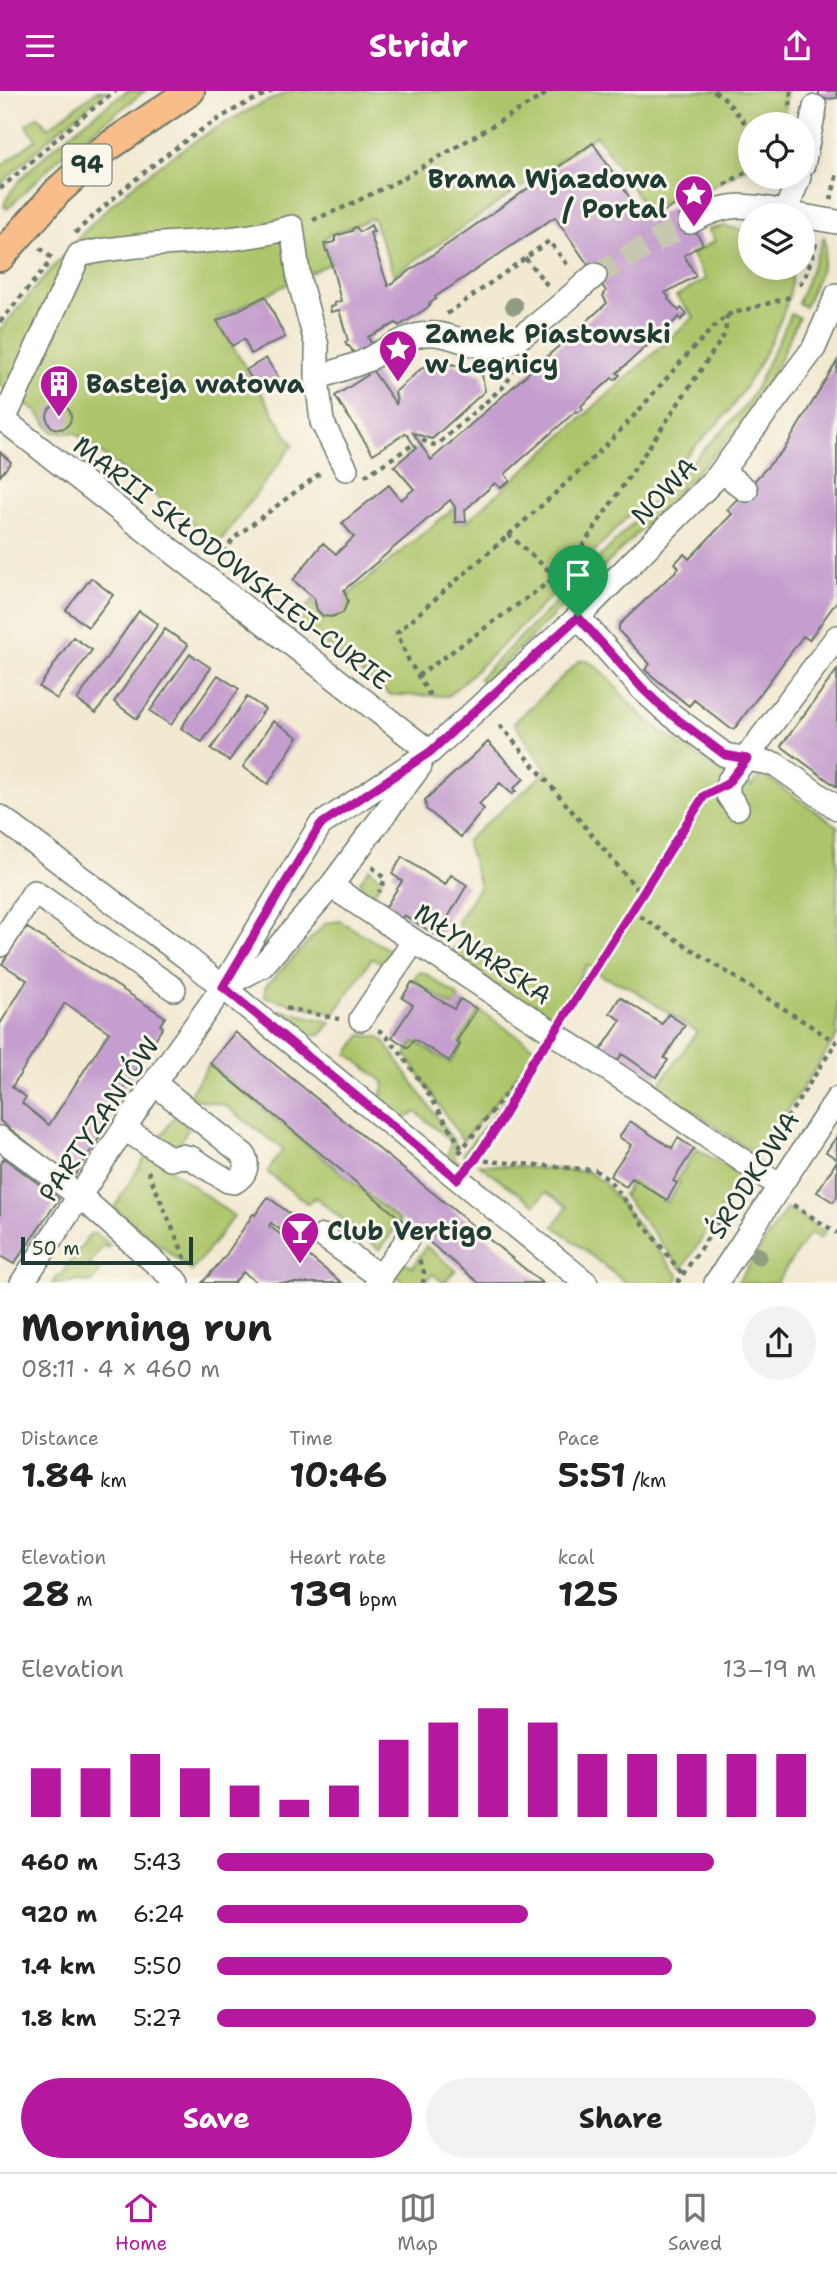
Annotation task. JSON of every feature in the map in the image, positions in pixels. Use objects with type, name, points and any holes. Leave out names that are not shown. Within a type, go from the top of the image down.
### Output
[{"type":"main road","name":"94","points":[[0,257],[58,191],[99,153],[190,91]]},
{"type":"street","points":[[814,112],[815,107]]},
{"type":"street","points":[[690,222],[704,213],[730,205],[738,206]]},
{"type":"street","points":[[2,419],[79,255],[114,247],[195,242],[275,232],[292,227],[299,280],[317,347],[322,422],[346,469]]},
{"type":"street","points":[[317,378],[363,362],[416,336],[436,334],[486,347],[505,345],[528,331],[589,280]]},
{"type":"street","name":"NOWA","points":[[430,752],[578,617],[722,471],[814,348],[837,295]]},
{"type":"street","name":"MARII SKŁODOWSKIEJ-CURIE","points":[[2,419],[430,752]]},
{"type":"street","points":[[722,471],[746,490]]},
{"type":"street","points":[[578,617],[643,689],[675,706],[725,755],[775,764],[837,808]]},
{"type":"street","points":[[737,808],[728,795],[727,784],[837,637]]},
{"type":"street","points":[[223,987],[262,966],[331,886],[430,752]]},
{"type":"street","name":"PARTYZANTÓW","points":[[22,1283],[81,1198],[154,1083],[223,987],[320,825],[430,752]]},
{"type":"street","points":[[339,814],[355,814],[362,818],[366,827],[366,839]]},
{"type":"street","points":[[0,817],[462,1173],[586,1283]]},
{"type":"street","name":"MŁYNARSKA","points":[[331,886],[414,941],[545,1045],[648,1095],[778,1185]]},
{"type":"street","points":[[0,945],[34,893],[174,989]]},
{"type":"street","points":[[358,1022],[414,941]]},
{"type":"street","points":[[125,1129],[171,1159],[181,1156],[191,1158],[228,1181],[238,1180],[246,1171],[244,1155],[154,1083]]},
{"type":"street","name":"ŚRODKOWA","points":[[716,1283],[837,1099]]},
{"type":"street","points":[[0,1137],[184,1276]]},
{"type":"street","points":[[323,1236],[379,1279],[407,1240]]},
{"type":"path","points":[[0,189],[78,120],[116,91]]},
{"type":"path","points":[[71,237],[151,166],[247,102],[272,91]]},
{"type":"path","points":[[292,227],[325,216],[379,191],[551,91]]},
{"type":"path","points":[[713,91],[724,98],[738,115]]},
{"type":"path","points":[[815,212],[832,198],[837,173]]},
{"type":"path","points":[[416,336],[549,241],[589,280]]},
{"type":"path","points":[[0,322],[53,258]]},
{"type":"path","points":[[525,258],[562,303]]},
{"type":"path","points":[[800,285],[802,280]]},
{"type":"path","points":[[432,699],[397,633],[609,442],[653,396],[686,355],[727,315],[794,296]]},
{"type":"path","points":[[418,675],[555,577],[578,554],[725,334],[727,315]]},
{"type":"path","points":[[422,440],[434,445],[439,443],[504,386],[511,376],[512,366],[505,345]]},
{"type":"path","points":[[346,469],[356,476],[367,476],[411,446]]},
{"type":"path","points":[[213,567],[234,538],[314,478]]},
{"type":"path","points":[[508,534],[555,577]]},
{"type":"path","points":[[500,725],[642,895]]},
{"type":"path","points":[[462,1173],[458,1155],[461,1148],[545,1045],[704,796],[727,784]]},
{"type":"path","points":[[632,911],[837,1043]]},
{"type":"path","points":[[254,1013],[262,1003],[358,1022],[382,1031],[461,1148]]},
{"type":"path","points":[[462,1173],[475,1160],[501,1121],[533,1060]]},
{"type":"path","points":[[475,1160],[595,1170],[610,1181],[683,1275]]},
{"type":"path","points":[[144,1162],[184,1276]]},
{"type":"path","points":[[792,1204],[837,1233]]},
{"type":"green space","points":[[97,91],[107,91],[56,132],[0,185],[0,167],[36,139],[26,125],[38,116],[48,128]]},
{"type":"green space","points":[[127,91],[145,91],[64,153],[7,209],[4,206],[10,193],[39,161]]},
{"type":"green space","points":[[292,91],[786,91],[785,112],[738,112],[738,172],[691,199],[685,190],[648,211],[596,135],[394,275],[373,218],[325,237],[324,245],[331,263],[216,319],[293,445],[218,544],[75,433],[53,432],[37,412],[0,385],[0,330],[77,240],[131,187],[183,149],[265,102]]},
{"type":"green space","points":[[725,226],[738,229],[738,280],[792,280],[780,322],[769,345],[745,388],[724,417],[484,663],[448,696],[390,695],[295,621],[314,598],[320,613],[325,616],[338,616],[346,605],[347,596],[455,507],[455,522],[466,522],[694,317],[676,296],[706,279],[691,254],[715,241],[708,229]]},
{"type":"green space","points":[[824,237],[823,262],[805,307],[798,303],[807,280],[815,280],[815,260]]},
{"type":"green space","points":[[791,314],[799,317],[747,420],[630,541],[484,683],[479,678],[743,409],[755,390]]},
{"type":"green space","points":[[583,660],[604,673],[647,720],[690,751],[751,786],[762,774],[837,826],[837,1036],[757,1156],[658,1086],[697,1032],[629,987],[604,977],[587,965],[553,1022],[448,955],[462,940],[458,920],[480,886],[466,841],[547,771],[514,723]]},
{"type":"green space","points":[[369,868],[382,880],[370,900],[363,893],[360,882]]},
{"type":"green space","points":[[340,921],[391,951],[382,963],[372,958],[334,1014],[265,997],[265,987],[326,923]]},
{"type":"green space","points":[[423,972],[459,997],[453,1006],[413,980],[418,973]]},
{"type":"green space","points":[[281,1010],[331,1022],[322,1034],[300,1038],[275,1017]]},
{"type":"green space","points":[[479,1010],[535,1048],[510,1085],[463,1141],[406,1055],[414,1041],[450,1063],[462,1044],[459,1042]]},
{"type":"green space","points":[[361,1035],[379,1037],[384,1041],[457,1146],[453,1157],[460,1163],[457,1167],[447,1158],[451,1141],[416,1112],[400,1120],[379,1104],[385,1083],[348,1054]]},
{"type":"green space","points":[[209,1064],[400,1221],[380,1250],[315,1197],[308,1204],[267,1172],[283,1149],[224,1105],[188,1097]]},
{"type":"green space","points":[[514,1090],[471,1159],[466,1159],[463,1153]]},
{"type":"green space","points":[[177,1113],[181,1114],[188,1130],[177,1146],[164,1146],[157,1142]]},
{"type":"green space","points":[[697,1149],[742,1177],[682,1269],[623,1195],[632,1181],[667,1203],[680,1183],[676,1181]]},
{"type":"green space","points":[[148,1153],[234,1216],[192,1271],[115,1209]]},
{"type":"green space","points":[[478,1164],[588,1172],[606,1185],[679,1276],[674,1283],[626,1283],[554,1226],[567,1207],[546,1192],[535,1205]]},
{"type":"green space","points":[[787,1208],[825,1232],[820,1239],[810,1233],[776,1283],[737,1283]]},
{"type":"green space","points":[[90,1234],[97,1234],[110,1245],[107,1248],[104,1245],[90,1264],[100,1272],[91,1283],[52,1283],[61,1275]]},
{"type":"green space","points":[[426,1246],[456,1270],[444,1283],[433,1274],[425,1283],[406,1283],[394,1275],[404,1262],[413,1267]]},
{"type":"building","points":[[819,91],[837,91],[837,98],[819,98]]},
{"type":"building","points":[[593,143],[646,222],[679,203],[703,244],[684,255],[696,276],[665,293],[679,311],[681,308],[687,314],[681,320],[679,317],[617,373],[620,375],[615,380],[612,378],[581,406],[583,409],[578,413],[576,411],[505,474],[510,481],[500,488],[495,483],[465,510],[466,522],[455,522],[455,507],[450,500],[344,590],[348,601],[343,613],[331,617],[323,616],[317,610],[314,598],[293,580],[323,543],[336,554],[354,537],[342,523],[389,485],[401,500],[414,489],[394,466],[416,448],[406,433],[373,454],[335,396],[368,375],[345,342],[348,341],[339,310],[331,312],[330,307],[341,301],[324,244],[335,242],[335,236],[352,231],[353,228],[356,227],[360,232],[371,225],[374,232],[370,233],[388,286]],"holes":[[[555,217],[606,291],[603,296],[607,303],[431,460],[413,433],[432,439],[485,391],[482,375],[452,364],[441,374],[423,367],[395,392],[396,404],[361,354],[372,346],[368,337],[396,323],[399,326],[421,312],[430,306],[435,297]]]},
{"type":"building","points":[[265,296],[285,337],[251,354],[244,339],[232,346],[217,321]]},
{"type":"building","points":[[266,358],[278,377],[258,389],[246,370]]},
{"type":"building","points":[[837,361],[837,601],[809,640],[803,636],[735,728],[731,729],[694,700],[689,706],[645,670],[650,664],[619,631],[619,625],[679,568],[675,563],[684,554],[689,559],[732,514],[727,510],[785,448]]},
{"type":"building","name":"Basteja wałowa","points":[[54,405],[64,405],[71,412],[71,422],[64,429],[54,429],[47,422],[47,412]]},
{"type":"building","points":[[0,452],[11,462],[0,476]]},
{"type":"building","points":[[91,578],[113,595],[88,627],[66,610]]},
{"type":"building","points":[[139,611],[158,624],[96,713],[77,700]]},
{"type":"building","points":[[165,629],[188,645],[137,719],[114,702]]},
{"type":"building","points":[[73,637],[92,650],[57,699],[39,687]]},
{"type":"building","points":[[190,654],[211,668],[171,725],[150,711]]},
{"type":"building","points":[[837,670],[837,787],[781,746]]},
{"type":"building","points":[[218,675],[239,689],[202,742],[181,728]]},
{"type":"building","points":[[247,697],[265,709],[229,761],[211,749]]},
{"type":"building","points":[[273,721],[298,737],[268,784],[243,767]]},
{"type":"building","points":[[488,742],[524,779],[513,789],[516,791],[512,794],[500,783],[479,804],[484,809],[461,837],[426,809],[425,800]]},
{"type":"building","points":[[402,857],[445,885],[451,875],[467,885],[439,937],[404,915],[399,924],[382,913],[402,881],[392,874]]},
{"type":"building","points":[[26,927],[165,1017],[160,1025],[163,1027],[106,1117],[111,1120],[73,1178],[0,1121],[0,1024],[27,980],[2,964]],"holes":[[[65,1003],[109,1032],[49,1125],[22,1103],[26,1097],[12,1087]]]},
{"type":"building","points":[[412,982],[454,1009],[460,999],[477,1009],[456,1042],[460,1045],[449,1061],[414,1039],[408,1048],[392,1037],[413,1005],[402,998]]},
{"type":"building","points":[[620,997],[662,1024],[668,1014],[685,1025],[664,1058],[668,1060],[656,1077],[622,1054],[616,1063],[599,1053],[621,1020],[610,1013]]},
{"type":"building","points":[[235,1032],[542,1283],[479,1283],[210,1063]]},
{"type":"building","points":[[630,1121],[672,1148],[678,1138],[694,1149],[673,1181],[677,1183],[667,1200],[632,1178],[626,1187],[610,1176],[631,1145],[619,1137]]},
{"type":"building","points":[[837,1136],[837,1159],[826,1152]]},
{"type":"building","points":[[4,1158],[59,1199],[14,1264],[0,1256],[0,1164]]},
{"type":"building","points":[[837,1161],[837,1197],[833,1202],[817,1192]]},
{"type":"building","points":[[268,1197],[297,1219],[286,1234],[271,1223],[269,1226],[287,1239],[290,1237],[300,1249],[342,1283],[258,1283],[243,1272],[234,1283],[202,1283],[224,1258],[253,1214],[255,1215]]},
{"type":"tunnel","points":[[595,275],[690,222]]},
{"type":"place","name":"Brama Wjazdowa / Portal","points":[[694,228]]},
{"type":"place","name":"Zamek Piastowski w Legnicy","points":[[398,383]]},
{"type":"place","name":"Basteja wałowa","points":[[59,418]]},
{"type":"place","name":"Club Vertigo","points":[[300,1265]]},
{"type":"route","points":[[578,617],[665,710],[725,755],[747,759],[727,784],[704,796],[553,1035],[533,1060],[501,1121],[475,1160],[457,1179],[223,987],[320,825],[430,752],[578,617]]}]
